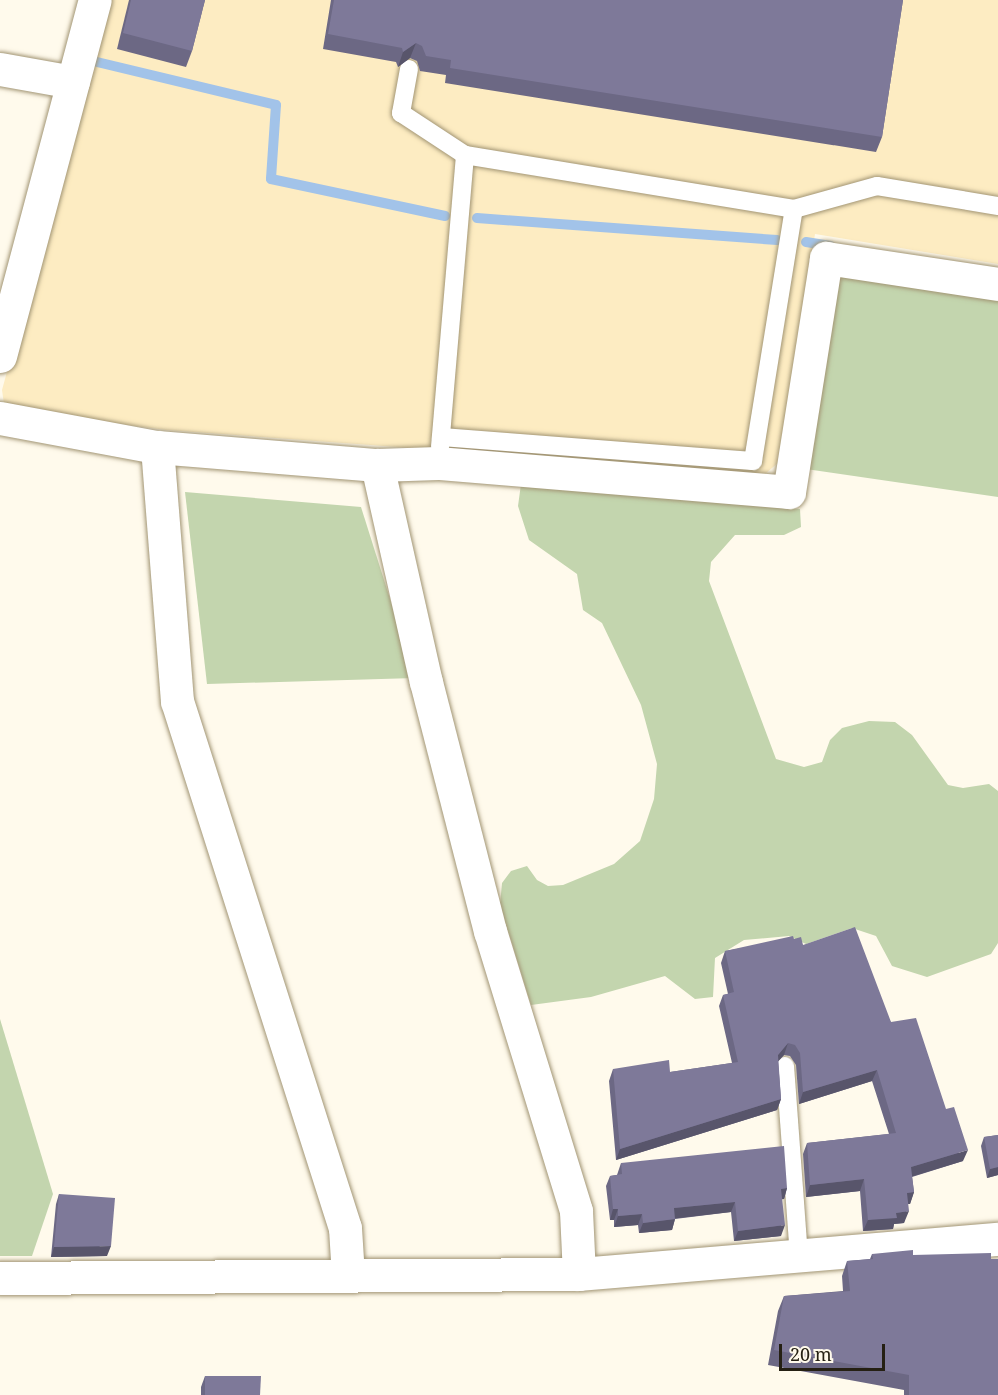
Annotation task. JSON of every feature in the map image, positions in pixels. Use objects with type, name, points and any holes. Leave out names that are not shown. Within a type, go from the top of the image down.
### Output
[{"type":"street","points":[[0,356],[95,0]]},
{"type":"street","points":[[0,69],[73,82]]},
{"type":"street","points":[[0,418],[157,447],[377,465],[439,450],[789,492],[826,258],[998,284]]},
{"type":"street","points":[[157,447],[177,701],[345,1228],[348,1276]]},
{"type":"street","points":[[377,465],[426,682],[490,931],[576,1211],[579,1274]]},
{"type":"street","points":[[0,1278],[579,1274],[998,1239]]},
{"type":"lane","points":[[409,69],[401,113],[465,155],[794,209],[877,186],[998,206]]},
{"type":"lane","points":[[465,155],[439,450],[753,461],[794,209]]},
{"type":"lane","points":[[785,1066],[799,1256]]},
{"type":"shaded area","points":[[109,0],[998,0],[998,264],[815,234],[779,462],[765,474],[166,430],[13,410],[4,404],[2,390]]},
{"type":"green space","points":[[842,274],[998,297],[998,497],[806,469],[834,280]]},
{"type":"green space","points":[[521,484],[800,509],[801,527],[784,535],[735,535],[711,562],[709,581],[776,759],[804,767],[822,762],[830,740],[842,728],[869,721],[895,722],[912,735],[948,785],[963,788],[989,784],[998,791],[998,943],[991,954],[927,977],[892,966],[876,936],[852,928],[806,944],[789,936],[744,940],[715,958],[713,997],[695,999],[665,976],[591,997],[531,1005],[500,905],[502,883],[511,871],[527,866],[537,880],[548,886],[563,885],[614,864],[640,841],[654,799],[657,764],[641,705],[602,623],[583,610],[577,574],[529,540],[518,506]]},
{"type":"green space","points":[[185,492],[361,507],[415,678],[207,684]]},
{"type":"green space","points":[[0,1019],[53,1194],[32,1256],[0,1256]]},
{"type":"building","points":[[131,0],[205,0],[192,51],[123,33]]},
{"type":"building","points":[[334,0],[903,0],[882,137],[450,68],[451,60],[426,56],[422,46],[416,43],[403,52],[402,48],[328,34]]},
{"type":"building","points":[[855,927],[891,1022],[916,1018],[946,1109],[954,1107],[968,1150],[911,1167],[914,1192],[907,1193],[909,1211],[896,1213],[897,1218],[868,1220],[864,1179],[810,1185],[807,1143],[896,1133],[877,1070],[803,1092],[800,1053],[795,1045],[788,1043],[778,1055],[781,1099],[620,1149],[613,1069],[669,1060],[670,1072],[738,1062],[723,995],[734,992],[725,951],[793,936],[794,939],[801,937],[803,945]]},
{"type":"building","points":[[998,1135],[998,1167],[990,1169],[984,1137]]},
{"type":"building","points":[[784,1146],[787,1188],[781,1189],[785,1225],[738,1231],[735,1202],[674,1208],[675,1219],[643,1223],[642,1214],[618,1216],[618,1209],[613,1209],[610,1176],[622,1174],[621,1163]]},
{"type":"building","points":[[59,1194],[115,1198],[111,1246],[54,1247]]},
{"type":"building","points":[[913,1250],[913,1255],[991,1253],[991,1259],[998,1259],[998,1395],[909,1395],[909,1375],[774,1350],[784,1296],[850,1291],[847,1261],[873,1259],[872,1254]]},
{"type":"building","points":[[205,1376],[261,1376],[260,1395],[205,1395]]},
{"type":"waterway","points":[[97,62],[276,105],[271,179],[445,216]]},
{"type":"waterway","points":[[477,218],[777,240]]},
{"type":"waterway","points":[[806,242],[831,246]]}]
